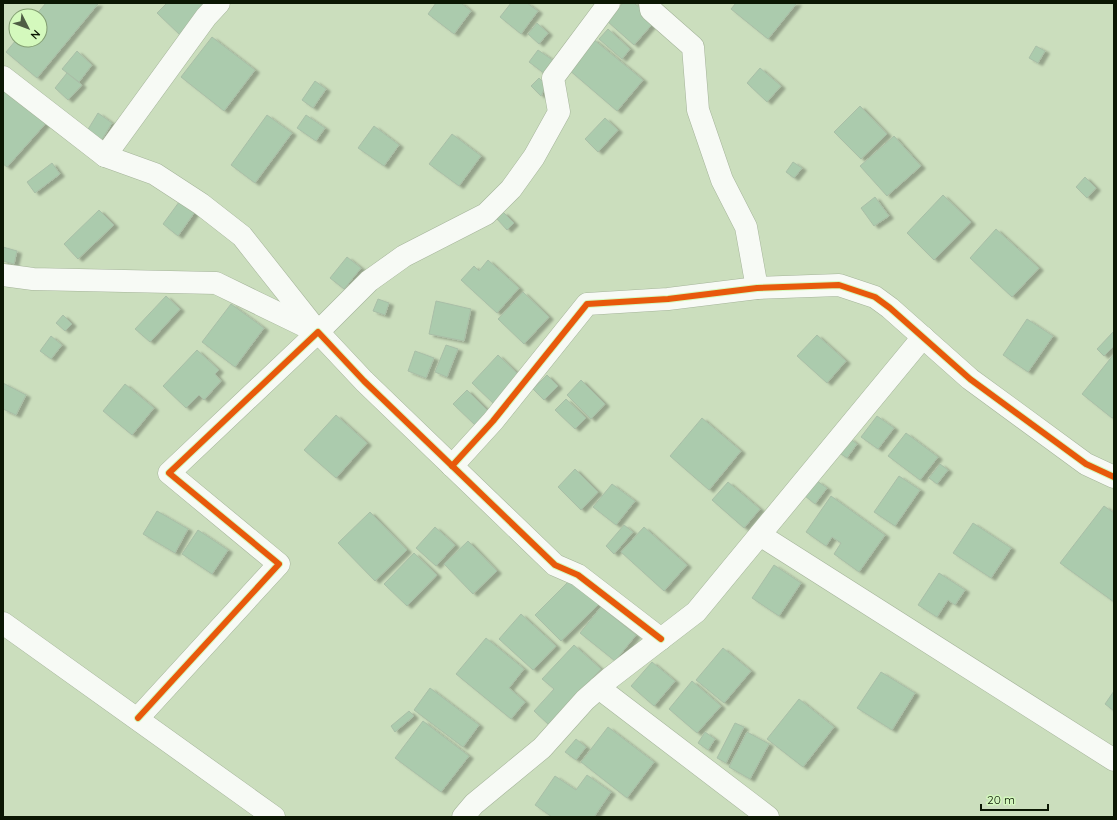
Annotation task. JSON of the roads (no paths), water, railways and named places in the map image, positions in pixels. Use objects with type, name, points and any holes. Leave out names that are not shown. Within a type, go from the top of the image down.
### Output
[{"type":"street","points":[[105,156],[206,17],[219,3]]},
{"type":"street","points":[[138,718],[279,564],[168,473],[318,332],[369,281],[404,256],[486,214],[511,189],[534,157],[559,112],[553,78],[609,3]]},
{"type":"street","points":[[650,3],[651,10],[694,47],[698,110],[722,180],[746,227],[757,288]]},
{"type":"street","points":[[3,77],[105,156],[155,174],[201,204],[242,236],[318,332],[364,381],[452,466],[555,565],[578,575],[661,639]]},
{"type":"street","points":[[3,275],[33,279],[216,283],[318,332]]},
{"type":"street","points":[[452,466],[493,421],[587,304],[668,299],[757,288],[839,285],[875,297],[923,337],[970,380],[1086,464],[1114,477]]},
{"type":"street","points":[[463,817],[474,804],[542,748],[585,700],[696,612],[923,337]]},
{"type":"street","points":[[760,535],[1114,760]]},
{"type":"street","points":[[3,624],[138,718],[274,817]]},
{"type":"street","points":[[599,688],[768,817]]}]
